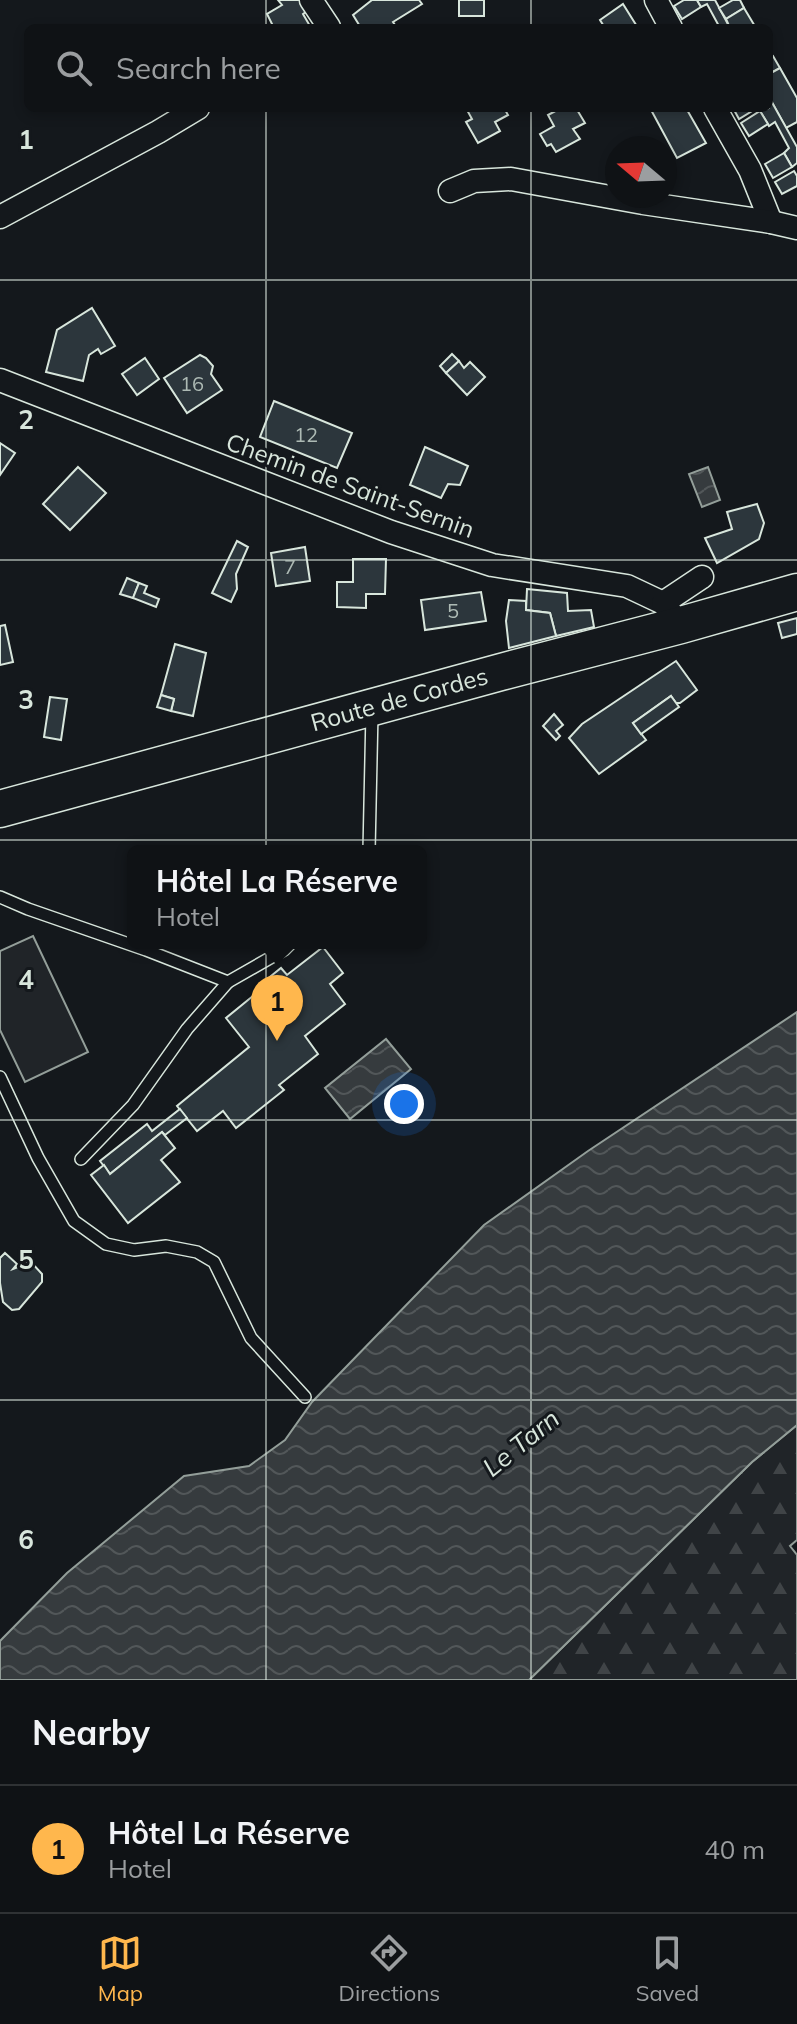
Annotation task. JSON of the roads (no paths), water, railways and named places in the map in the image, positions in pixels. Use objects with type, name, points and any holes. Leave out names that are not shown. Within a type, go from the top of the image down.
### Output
[{"type":"main road","name":"Route de Cordes","points":[[0,809],[372,707],[672,614],[797,592]]},
{"type":"street","points":[[311,0],[326,24]]},
{"type":"street","points":[[329,24],[331,0]]},
{"type":"street","points":[[656,0],[669,24]]},
{"type":"street","points":[[0,217],[191,112]]},
{"type":"street","points":[[717,112],[750,170],[771,222]]},
{"type":"street","points":[[450,191],[474,181],[511,179],[797,228]]},
{"type":"street","name":"Chemin de Saint-Sernin","points":[[0,380],[391,532],[492,565],[627,586],[672,614]]},
{"type":"street","points":[[672,614],[702,577]]},
{"type":"lane","points":[[369,845],[372,707]]},
{"type":"lane","points":[[0,897],[127,943]]},
{"type":"lane","points":[[143,949],[228,982]]},
{"type":"lane","points":[[81,1159],[133,1105],[187,1029],[228,982],[285,949]]},
{"type":"lane","points":[[0,1077],[38,1158],[74,1221],[106,1244],[134,1250],[166,1246],[197,1252],[214,1262],[251,1338],[305,1397]]},
{"type":"water","points":[[708,467],[720,500],[702,507],[689,474]]},
{"type":"water","name":"Le Tarn","points":[[797,1012],[797,1425],[752,1462],[529,1680],[0,1680],[0,1641],[67,1573],[184,1476],[249,1466],[285,1440],[312,1402],[484,1225],[588,1151]]},
{"type":"water","points":[[386,1039],[411,1069],[350,1119],[325,1088]]},
{"type":"place","name":"Hôtel La Réserve","points":[[277,1041]]}]
